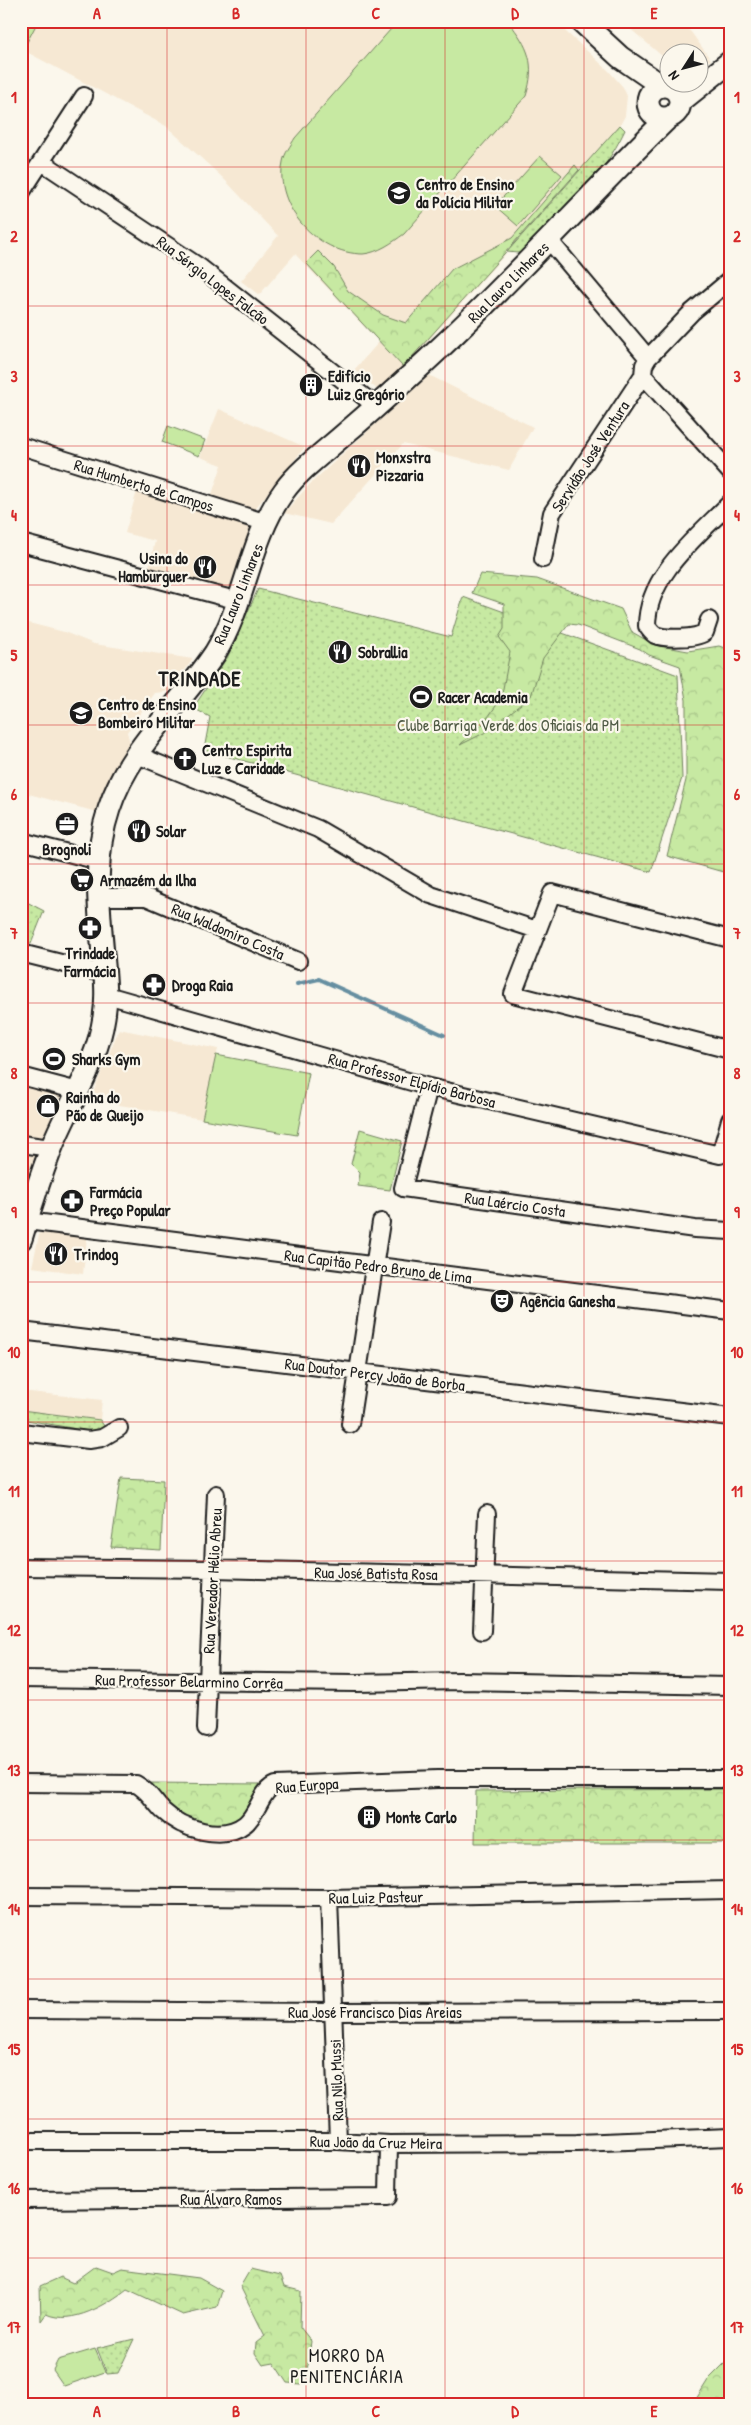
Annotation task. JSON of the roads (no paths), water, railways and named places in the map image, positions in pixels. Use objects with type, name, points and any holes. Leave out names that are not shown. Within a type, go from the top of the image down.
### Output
[{"type":"main road","points":[[581,21],[620,57],[665,94]]},
{"type":"main road","name":"Rua Lauro Linhares","points":[[618,166],[640,128],[665,94],[730,61]]},
{"type":"main road","name":"Rua Lauro Linhares","points":[[708,69],[730,61]]},
{"type":"main road","name":"Rua Lauro Linhares","points":[[24,1230],[51,1148],[97,1046],[106,985],[98,897],[98,861],[108,811],[123,774],[135,754],[212,657],[227,630],[267,523],[284,491],[298,476],[473,317],[618,166],[668,118],[675,115],[679,109],[665,94]]},
{"type":"street","points":[[21,193],[84,96]]},
{"type":"street","name":"Rua Sérgio Lopes Falcão","points":[[42,162],[201,268],[376,407]]},
{"type":"street","points":[[549,240],[648,358]]},
{"type":"street","name":"Servidão José Ventura","points":[[543,559],[552,513],[643,375],[644,366],[648,358],[692,312],[730,280]]},
{"type":"street","points":[[643,375],[730,472]]},
{"type":"street","name":"Rua Humberto de Campos","points":[[21,446],[267,523]]},
{"type":"street","points":[[709,620],[705,632],[697,637],[662,637],[655,635],[647,626],[649,606],[670,568],[730,503]]},
{"type":"street","points":[[21,543],[239,601]]},
{"type":"street","points":[[135,754],[318,829],[431,895],[537,930]]},
{"type":"street","points":[[21,840],[98,861]]},
{"type":"street","points":[[730,939],[552,893],[513,994],[730,1050]]},
{"type":"street","name":"Rua Waldomiro Costa","points":[[98,897],[146,897],[298,960]]},
{"type":"street","name":"Rua Professor Elpídio Barbosa","points":[[21,953],[106,985],[429,1087],[720,1155],[730,1120]]},
{"type":"street","points":[[21,1076],[78,1091]]},
{"type":"street","name":"Rua Laércio Costa","points":[[429,1087],[404,1188],[695,1229],[730,1231]]},
{"type":"street","points":[[21,1144],[51,1148]]},
{"type":"street","points":[[350,1424],[381,1222]]},
{"type":"street","name":"Rua Capitão Pedro Bruno de Lima","points":[[24,1230],[374,1266],[730,1311]]},
{"type":"street","name":"Rua Doutor Percy João de Borba","points":[[21,1331],[730,1417]]},
{"type":"street","points":[[21,1432],[89,1440],[102,1438],[119,1428]]},
{"type":"street","name":"Rua Vereador Hélio Abreu","points":[[206,1728],[216,1494]]},
{"type":"street","points":[[482,1631],[487,1514]]},
{"type":"street","name":"Rua José Batista Rosa","points":[[21,1567],[213,1569],[730,1581]]},
{"type":"street","name":"Rua Professor Belarmino Corrêa","points":[[21,1680],[356,1683],[445,1681],[730,1686]]},
{"type":"street","name":"Rua Europa","points":[[21,1783],[136,1784],[145,1789],[162,1810],[175,1821],[186,1826],[220,1832],[235,1830],[246,1824],[266,1792],[274,1785],[422,1780],[730,1779]]},
{"type":"street","name":"Rua Luiz Pasteur","points":[[21,1896],[329,1898],[730,1890]]},
{"type":"street","name":"Rua Nilo Mussi","points":[[329,1898],[338,2141]]},
{"type":"street","name":"Rua José Francisco Dias Areias","points":[[21,2010],[334,2012],[730,2011]]},
{"type":"street","name":"Rua João da Cruz Meira","points":[[21,2140],[338,2141],[389,2144],[577,2143],[718,2139],[730,2137]]},
{"type":"street","name":"Rua Álvaro Ramos","points":[[21,2200],[388,2197],[389,2144]]},
{"type":"waterway","points":[[297,984],[319,979],[444,1035]]},
{"type":"place","name":"Centro de Ensino da Polícia Militar","points":[[399,193]]},
{"type":"place","name":"Edifício Luiz Gregório","points":[[311,385]]},
{"type":"place","name":"Monxstra Pizzaria","points":[[359,466]]},
{"type":"place","name":"Usina do Hamburguer","points":[[205,567]]},
{"type":"place","name":"Sobrallia","points":[[340,652]]},
{"type":"place","name":"Racer Academia","points":[[421,697]]},
{"type":"place","name":"Centro de Ensino Bombeiro Militar","points":[[81,713]]},
{"type":"place","name":"Centro Espirita Luz e Caridade","points":[[185,759]]},
{"type":"place","name":"Brognoli","points":[[67,824]]},
{"type":"place","name":"Solar","points":[[139,831]]},
{"type":"place","name":"Armazém da Ilha","points":[[82,880]]},
{"type":"place","name":"Trindade Farmácia","points":[[90,928]]},
{"type":"place","name":"Droga Raia","points":[[154,985]]},
{"type":"place","name":"Sharks Gym","points":[[54,1059]]},
{"type":"place","name":"Rainha do Pão de Queijo","points":[[48,1106]]},
{"type":"place","name":"Farmácia Preço Popular","points":[[72,1201]]},
{"type":"place","name":"Trindog","points":[[56,1254]]},
{"type":"place","name":"Agência Ganesha","points":[[502,1301]]},
{"type":"place","name":"Monte Carlo","points":[[369,1817]]},
{"type":"district","name":"TRINDADE","points":[[200,679]]},
{"type":"district","name":"MORRO DA PENITENCIÁRIA","points":[[347,2366]]},
{"type":"park label","name":"Clube Barriga Verde dos Oficiais da PM","points":[[508,725]]}]
